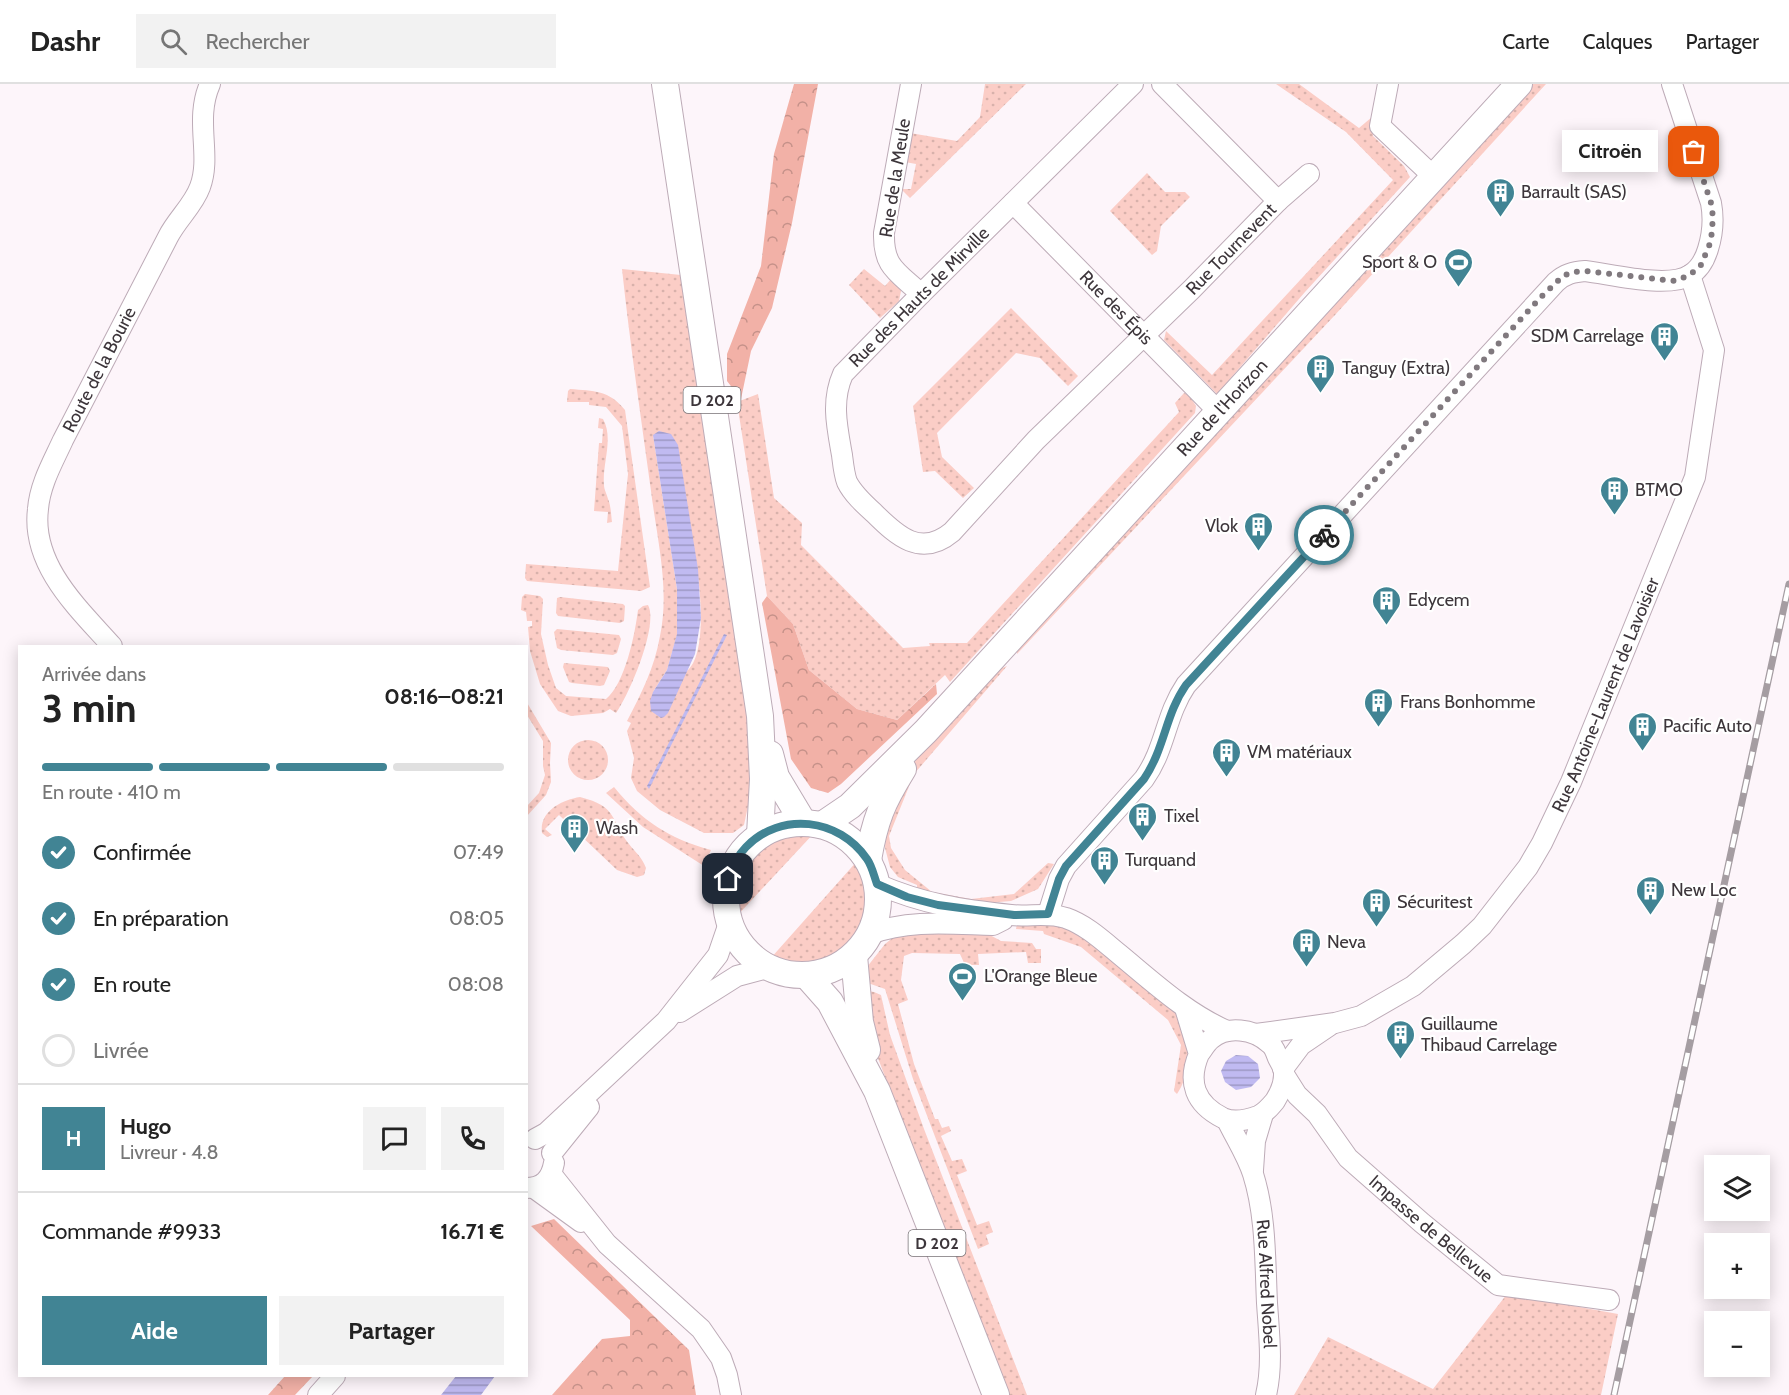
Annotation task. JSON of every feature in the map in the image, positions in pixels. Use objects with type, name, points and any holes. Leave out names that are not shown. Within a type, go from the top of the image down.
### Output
[{"type":"main road","name":"D 202","points":[[665,84],[760,716],[763,779],[760,835]]},
{"type":"main road","name":"Rue de l'Horizon","points":[[926,731],[1520,84]]},
{"type":"main road","name":"D 202","points":[[760,716],[776,777],[812,824]]},
{"type":"main road","points":[[812,824],[850,806],[926,731]]},
{"type":"main road","points":[[868,860],[879,811],[926,731]]},
{"type":"main road","points":[[812,824],[838,831],[849,839],[868,860],[877,884],[878,910],[870,934],[854,956],[835,969],[807,976],[767,968],[742,947],[729,923],[725,896],[728,879],[735,862],[760,835],[783,825],[812,824]]},
{"type":"main road","name":"D 202","points":[[854,956],[860,1022],[877,1091]]},
{"type":"main road","name":"D 202","points":[[807,976],[834,1010],[877,1091],[996,1395]]},
{"type":"street","name":"Route de la Bourie","points":[[111,645],[65,593],[48,566],[37,526],[38,508],[48,472],[63,440],[170,233],[201,184],[204,156],[203,111],[210,84]]},
{"type":"street","name":"Rue de la Meule","points":[[911,84],[884,233],[884,249],[887,262],[921,294]]},
{"type":"street","name":"Rue des Hauts de Mirville","points":[[1133,84],[843,374],[835,402],[837,430],[846,480],[855,494],[894,534],[913,542],[941,541],[952,532],[1035,440],[1143,336]]},
{"type":"street","name":"Rue Tournevent","points":[[1143,336],[1278,201],[1162,84]]},
{"type":"street","points":[[1388,84],[1380,126],[1434,177]]},
{"type":"street","points":[[1048,914],[1059,879],[1066,866],[1144,779],[1152,767],[1172,709],[1186,685],[1556,282],[1572,272],[1585,271],[1675,281],[1690,275],[1701,265],[1711,241],[1713,217],[1711,203],[1672,84]]},
{"type":"street","points":[[1278,201],[1309,174]]},
{"type":"street","name":"Rue des Épis","points":[[1013,203],[1220,412]]},
{"type":"street","name":"Rue Antoine-Laurent de Lavoisier","points":[[1256,1034],[1335,1023],[1361,1016],[1413,986],[1482,926],[1528,867],[1542,843],[1571,782],[1695,477],[1714,350],[1690,275]]},
{"type":"street","points":[[877,884],[907,897],[938,905],[1014,915],[1048,914],[1065,918],[1091,931],[1185,1008],[1227,1031]]},
{"type":"street","points":[[870,934],[905,924],[993,925],[1014,915]]},
{"type":"street","points":[[666,1021],[718,955],[729,923]]},
{"type":"street","points":[[531,1139],[546,1133],[666,1021],[737,976],[767,968]]},
{"type":"street","points":[[1185,1008],[1199,1054]]},
{"type":"street","name":"Rue Antoine-Laurent de Lavoisier","points":[[1284,1072],[1301,1045],[1335,1023]]},
{"type":"street","points":[[1252,1173],[1255,1141],[1267,1109],[1281,1091],[1284,1072],[1271,1044],[1256,1034],[1240,1030],[1227,1031],[1211,1039],[1199,1054],[1193,1067],[1194,1086],[1209,1110],[1227,1120],[1245,1120],[1267,1109],[1294,1107],[1317,1114]]},
{"type":"street","points":[[552,1153],[640,1044]]},
{"type":"street","name":"Impasse de Bellevue","points":[[1284,1072],[1297,1095],[1317,1114],[1348,1158],[1498,1285],[1609,1300]]},
{"type":"street","points":[[1227,1120],[1252,1173]]},
{"type":"street","points":[[530,1188],[541,1186],[552,1175],[554,1164],[548,1146],[531,1139]]},
{"type":"street","name":"Rue Alfred Nobel","points":[[1252,1173],[1260,1206],[1264,1242],[1270,1358],[1266,1395]]},
{"type":"street","points":[[552,1175],[596,1232]]},
{"type":"street","points":[[530,1188],[596,1232],[701,1329],[721,1358],[728,1375],[731,1395]]},
{"type":"street","points":[[318,1395],[334,1377]]},
{"type":"shaded area","points":[[985,84],[1026,84],[910,198],[901,189],[911,189],[916,164],[905,162],[910,133],[957,141],[980,117]]},
{"type":"shaded area","points":[[1276,84],[1299,84],[1359,128],[1372,117],[1373,136],[1404,166],[1410,177],[1305,292],[1217,394],[1164,340],[1166,331],[1212,375],[1393,180],[1346,132]]},
{"type":"shaded area","points":[[1532,84],[1546,84],[1335,315],[1017,654],[1016,645]]},
{"type":"shaded area","points":[[1147,173],[1165,192],[1185,192],[1190,197],[1161,226],[1157,251],[1152,255],[1110,211]]},
{"type":"shaded area","points":[[622,269],[681,275],[747,700],[757,801],[748,806],[744,825],[733,833],[704,833],[660,810],[637,791],[631,778],[634,758],[627,731],[631,723],[627,721],[651,670],[660,636],[664,600],[662,564]],"holes":[[[653,435],[694,557],[699,582],[701,615],[695,660],[689,669],[653,692],[667,670],[677,635],[677,589]]]},
{"type":"shaded area","points":[[864,269],[885,286],[892,278],[902,286],[899,301],[880,318],[849,285]]},
{"type":"shaded area","points":[[1011,308],[1078,376],[1068,386],[1040,358],[1016,353],[937,433],[942,457],[974,488],[963,498],[935,471],[923,472],[913,406]]},
{"type":"shaded area","points":[[570,389],[594,391],[607,395],[625,410],[650,587],[641,591],[527,581],[525,578],[526,564],[618,571],[628,474],[622,426],[606,407],[589,405],[589,402],[567,402]]},
{"type":"shaded area","points":[[1184,393],[1189,395],[1196,406],[1195,413],[950,682],[945,675],[897,720],[857,709],[809,670],[793,624],[767,596],[737,402],[758,394],[774,498],[802,523],[801,545],[903,648],[930,646],[929,643],[967,643],[1179,412],[1175,403]]},
{"type":"shaded area","points":[[599,418],[603,419],[608,434],[604,489],[610,505],[612,522],[607,523],[608,512],[594,511],[599,443],[602,443],[603,429],[598,428]]},
{"type":"shaded area","points":[[659,431],[671,434],[678,445],[698,569],[701,618],[695,654],[668,713],[661,718],[651,711],[650,701],[667,670],[677,634],[677,589],[653,435]]},
{"type":"shaded area","points":[[525,594],[540,596],[543,599],[541,634],[548,665],[556,688],[566,696],[606,699],[613,692],[628,658],[638,610],[648,605],[649,628],[641,660],[616,713],[610,709],[603,713],[571,716],[558,711],[540,684],[530,651],[528,627],[532,626],[532,621],[527,621],[526,612],[521,610],[522,597]]},
{"type":"shaded area","points":[[557,598],[623,604],[625,606],[624,621],[620,623],[558,616],[556,613]]},
{"type":"shaded area","points":[[557,629],[619,635],[621,639],[617,653],[613,655],[561,650],[557,648],[554,632]]},
{"type":"shaded area","points":[[724,634],[727,635],[649,789],[647,786]]},
{"type":"shaded area","points":[[564,663],[608,667],[610,671],[604,685],[572,683],[569,682],[563,667]]},
{"type":"shaded area","points":[[1007,666],[914,774],[889,836],[891,848],[905,870],[932,892],[971,899],[1014,894],[1048,863],[1054,864],[1038,889],[1011,901],[975,904],[917,893],[917,885],[898,877],[890,867],[885,848],[886,827],[906,776],[925,746],[990,673]]},
{"type":"shaded area","points":[[528,704],[551,743],[551,782],[546,795],[528,815],[528,805],[539,793],[545,775],[543,741],[528,717]]},
{"type":"shaded area","points":[[588,740],[602,746],[608,760],[602,774],[588,780],[574,774],[568,760],[574,746]]},
{"type":"shaded area","points":[[614,787],[635,810],[657,827],[682,840],[711,850],[704,866],[643,827],[606,793]]},
{"type":"shaded area","points":[[580,797],[601,805],[612,815],[623,835],[643,861],[646,868],[644,875],[637,877],[617,870],[559,815],[545,829],[552,835],[547,837],[542,833],[544,819],[553,808]]},
{"type":"shaded area","points":[[797,830],[815,832],[736,917],[734,893],[736,881],[746,858],[763,841],[774,835]]},
{"type":"shaded area","points":[[858,860],[867,881],[870,909],[856,938],[838,957],[803,966],[781,964],[770,959]]},
{"type":"shaded area","points":[[1017,924],[1059,924],[1081,931],[1157,994],[1183,1020],[1193,1042],[1183,1082],[1177,1094],[1174,1091],[1181,1045],[1168,1020],[1081,947],[1044,934],[1043,931],[1016,929]]},
{"type":"shaded area","points":[[911,932],[988,934],[1001,941],[1032,943],[1036,949],[1041,949],[1041,963],[1028,963],[1026,952],[978,954],[979,965],[965,965],[960,954],[912,953],[904,956],[901,980],[908,1000],[898,1004],[914,1064],[935,1119],[938,1119],[942,1128],[949,1126],[951,1131],[941,1136],[952,1161],[962,1159],[967,1171],[957,1175],[977,1225],[989,1221],[993,1232],[986,1235],[989,1244],[978,1249],[913,1079],[885,989],[865,982],[867,967],[885,944],[895,936]]},
{"type":"shaded area","points":[[868,991],[881,995],[890,1035],[924,1129],[1027,1395],[1007,1395],[871,1040]]},
{"type":"shaded area","points":[[1236,1055],[1248,1056],[1258,1064],[1260,1078],[1251,1087],[1236,1090],[1225,1082],[1221,1071],[1226,1061]]},
{"type":"shaded area","points":[[1507,1294],[1618,1314],[1601,1395],[1294,1395],[1328,1337],[1433,1389]]},
{"type":"shaded area","points":[[455,1377],[494,1377],[481,1395],[441,1395]]},
{"type":"green space","points":[[794,84],[818,84],[792,223],[772,308],[751,351],[741,399],[727,381],[727,354],[761,266],[774,154]]},
{"type":"green space","points":[[767,596],[793,624],[809,670],[857,709],[897,720],[936,684],[937,694],[841,784],[828,793],[811,788],[791,759],[762,603]]},
{"type":"green space","points":[[554,1219],[689,1350],[696,1395],[552,1395],[602,1339],[630,1336],[630,1320],[531,1226]]},
{"type":"green space","points":[[284,1377],[312,1377],[295,1395],[268,1395]]},
{"type":"railway","points":[[1614,1395],[1789,584]]},
{"type":"way so far","points":[[1324,535],[1541,297],[1563,276],[1572,272],[1585,271],[1675,281],[1690,275],[1701,265],[1711,241],[1713,217],[1711,203],[1694,152]]},
{"type":"place","name":"Citroën","points":[[1694,152]]},
{"type":"place","name":"Barrault (SAS)","points":[[1500,218]]},
{"type":"place","name":"Sport & O","points":[[1458,288]]},
{"type":"place","name":"SDM Carrelage","points":[[1665,362]]},
{"type":"place","name":"Tanguy (Extra)","points":[[1321,394]]},
{"type":"place","name":"BTMO","points":[[1614,516]]},
{"type":"place","name":"Vlok","points":[[1259,552]]},
{"type":"place","name":"Edycem","points":[[1387,626]]},
{"type":"place","name":"Frans Bonhomme","points":[[1379,728]]},
{"type":"place","name":"Pacific Auto","points":[[1642,752]]},
{"type":"place","name":"VM matériaux","points":[[1226,778]]},
{"type":"place","name":"Tixel","points":[[1143,842]]},
{"type":"place","name":"Wash","points":[[575,854]]},
{"type":"place","name":"Turquand","points":[[1104,886]]},
{"type":"place","name":"New Loc","points":[[1650,916]]},
{"type":"place","name":"Sécuritest","points":[[1376,928]]},
{"type":"place","name":"Neva","points":[[1306,968]]},
{"type":"place","name":"L'Orange Bleue","points":[[963,1002]]},
{"type":"place","name":"Guillaume Thibaud Carrelage","points":[[1400,1060]]},
{"type":"route","points":[[728,879],[735,862],[760,835],[783,825],[803,822],[822,825],[838,831],[849,839],[868,860],[877,884],[907,897],[938,905],[1014,915],[1048,914],[1059,879],[1066,866],[1144,779],[1152,767],[1176,698],[1324,535]]}]
